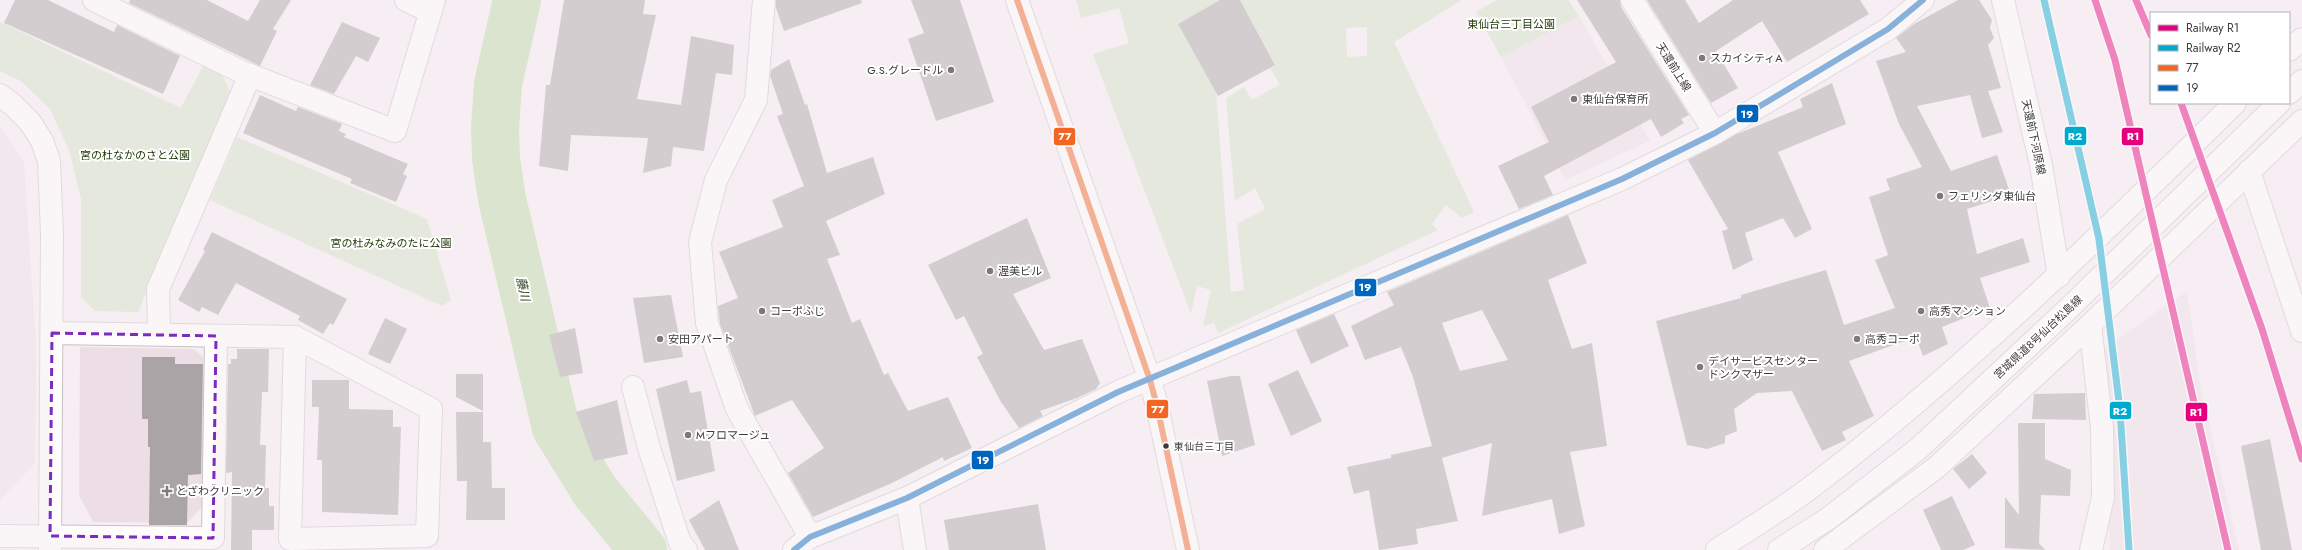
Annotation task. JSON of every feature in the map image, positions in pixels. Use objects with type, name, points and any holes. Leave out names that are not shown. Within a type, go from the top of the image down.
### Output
[{"type":"street","points":[[94,0],[250,75],[395,131],[432,6],[406,0]]},
{"type":"street","points":[[764,0],[756,100],[716,180],[700,242],[707,323],[737,409],[802,544],[907,498],[1118,392],[1150,380],[1622,179],[1715,133],[1888,29],[1923,0]]},
{"type":"street","points":[[1017,0],[1150,380],[1188,550]]},
{"type":"street","name":"天還前上線","points":[[1632,0],[1715,133]]},
{"type":"street","name":"天還前下河原線","points":[[2003,0],[2041,165],[2059,276]]},
{"type":"street","points":[[2290,49],[2302,39]]},
{"type":"street","points":[[159,334],[158,289],[250,75]]},
{"type":"street","points":[[2290,93],[2302,81]]},
{"type":"street","points":[[0,95],[13,105],[30,122],[42,141],[49,161],[52,333],[50,543]]},
{"type":"street","points":[[1717,550],[1812,487],[1896,421],[2059,276],[2234,104]]},
{"type":"street","name":"宮城県道8号仙台松島線","points":[[1779,550],[1829,518],[1918,449],[2068,309],[2278,104]]},
{"type":"street","points":[[1825,550],[1937,468],[2090,326],[2302,121]]},
{"type":"street","points":[[2249,171],[2302,331]]},
{"type":"street","points":[[2090,326],[2102,428],[2103,490],[2091,550]]},
{"type":"street","points":[[52,333],[295,337],[431,409],[427,536],[290,539],[295,337]]},
{"type":"street","points":[[0,536],[50,543],[213,538],[216,336]]},
{"type":"street","points":[[633,387],[649,448],[680,544],[686,550]]},
{"type":"street","points":[[907,498],[915,550]]},
{"type":"highlighted area","points":[[52,333],[216,336],[213,538],[50,536]]},
{"type":"shaded area","name":"東仙台保育所","points":[[1579,16],[1650,141],[1565,180],[1501,57]]},
{"type":"shaded area","points":[[0,126],[24,162],[36,345],[35,463],[0,500]]},
{"type":"shaded area","points":[[2187,291],[2201,389],[2239,550],[2110,550],[2104,348]]},
{"type":"shaded area","points":[[80,347],[194,349],[203,357],[204,505],[187,523],[93,522],[79,495]]},
{"type":"green space","points":[[1076,0],[1220,0],[1178,24],[1216,91],[1231,292],[1244,290],[1237,224],[1265,209],[1255,188],[1235,201],[1226,98],[1244,87],[1252,100],[1280,85],[1270,68],[1275,64],[1240,0],[1462,0],[1394,42],[1474,212],[1462,218],[1446,205],[1432,224],[1438,230],[1218,333],[1214,323],[1203,326],[1211,290],[1197,286],[1191,314],[1093,54],[1129,43],[1119,8],[1081,18]],"holes":[[[1367,27],[1367,56],[1347,57],[1346,28]]]},
{"type":"green space","name":"東仙台三丁目公園","points":[[1497,0],[1568,0],[1579,16],[1501,57],[1476,12]]},
{"type":"green space","name":"宮の杜なかのさと公園","points":[[0,22],[181,108],[203,66],[221,73],[230,91],[138,312],[95,311],[81,297],[81,199],[69,150],[50,109],[21,81],[0,71]]},
{"type":"green space","name":"宮の杜みなみのたに公園","points":[[237,137],[427,219],[451,300],[442,306],[210,200]]},
{"type":"building","points":[[15,0],[48,0],[114,32],[117,25],[180,56],[163,94],[4,23]]},
{"type":"building","points":[[130,0],[207,0],[248,21],[260,0],[291,0],[273,29],[277,31],[260,66],[129,3]]},
{"type":"building","points":[[564,0],[645,0],[643,14],[656,15],[637,99],[681,105],[691,36],[734,45],[732,75],[716,73],[704,151],[673,147],[671,166],[643,173],[648,138],[571,135],[568,171],[539,166],[546,85],[550,85]]},
{"type":"building","points":[[776,0],[861,0],[862,3],[784,31],[776,8]]},
{"type":"building","name":"G.S.グレードル","points":[[911,0],[960,0],[994,102],[936,121],[908,39],[924,33]]},
{"type":"building","points":[[1220,0],[1240,0],[1275,65],[1218,96],[1178,24]]},
{"type":"building","points":[[1577,0],[1620,0],[1621,7],[1689,115],[1681,119],[1684,123],[1661,137],[1651,119],[1544,176],[1553,195],[1519,209],[1498,166],[1549,142],[1531,107],[1616,62]]},
{"type":"building","points":[[1647,0],[1685,0],[1699,23],[1733,0],[1860,0],[1869,14],[1787,62],[1762,21],[1716,51],[1738,88],[1711,103]]},
{"type":"building","points":[[1958,0],[1979,0],[1992,20],[1990,28],[1994,38],[1988,45],[2001,88],[1988,91],[2003,132],[1982,138],[1970,95],[1917,106],[1951,171],[1997,155],[2011,195],[1967,209],[1977,254],[2023,238],[2030,262],[1980,278],[1990,308],[1942,327],[1948,344],[1923,356],[1916,337],[1849,361],[1874,416],[1842,432],[1846,440],[1822,451],[1792,391],[1757,393],[1734,409],[1737,431],[1725,436],[1725,443],[1707,449],[1687,445],[1656,321],[1741,298],[1741,295],[1826,270],[1844,325],[1895,308],[1875,260],[1888,255],[1869,197],[1890,190],[1886,179],[1922,167],[1899,124],[1876,61],[1906,52],[1896,38],[1914,24]]},
{"type":"building","points":[[342,22],[380,38],[368,62],[356,56],[334,94],[310,85]]},
{"type":"building","points":[[789,59],[805,105],[807,104],[827,173],[873,157],[885,194],[826,221],[840,255],[827,259],[852,323],[860,319],[884,375],[888,373],[908,411],[948,397],[972,448],[944,461],[943,457],[892,483],[813,517],[788,473],[824,448],[792,400],[755,416],[720,324],[718,306],[738,298],[719,252],[783,227],[772,200],[804,186],[777,116],[783,114],[770,76],[771,70]]},
{"type":"building","points":[[1832,83],[1846,124],[1778,152],[1812,229],[1795,238],[1783,218],[1745,233],[1753,260],[1733,270],[1722,231],[1728,229],[1688,160],[1737,134],[1803,107],[1800,99]]},
{"type":"building","points":[[260,95],[296,111],[298,107],[342,124],[339,131],[346,134],[344,137],[408,164],[403,174],[407,176],[396,202],[350,183],[352,179],[243,133]]},
{"type":"building","points":[[1568,215],[1587,263],[1548,280],[1572,349],[1592,343],[1607,446],[1570,452],[1585,526],[1559,534],[1552,499],[1482,516],[1492,443],[1442,458],[1458,521],[1416,529],[1418,544],[1379,550],[1369,490],[1354,494],[1347,467],[1391,458],[1391,455],[1432,446],[1413,377],[1401,347],[1365,360],[1351,326],[1394,305],[1387,292]],"holes":[[[1482,310],[1508,360],[1460,371],[1442,323]]]},
{"type":"building","points":[[1027,218],[1051,278],[1013,294],[1044,350],[1082,339],[1100,383],[1096,389],[1077,398],[1040,411],[1043,416],[1019,428],[1001,402],[977,357],[983,354],[964,316],[956,320],[928,265]]},
{"type":"building","points":[[212,232],[347,299],[333,325],[330,323],[323,334],[298,320],[300,316],[236,283],[218,315],[202,307],[199,312],[178,300],[205,251],[203,250]]},
{"type":"building","name":"安田アパート","points":[[671,295],[683,357],[644,363],[633,298]]},
{"type":"building","points":[[1334,314],[1349,346],[1311,364],[1296,330]]},
{"type":"building","points":[[385,318],[407,329],[390,364],[368,354]]},
{"type":"building","points":[[575,328],[583,373],[560,377],[549,335]]},
{"type":"building","points":[[237,349],[269,349],[268,392],[262,392],[260,445],[266,445],[265,488],[269,488],[269,506],[274,506],[274,530],[252,530],[252,550],[231,550],[232,472],[226,473],[228,364],[231,364],[231,359],[237,359]]},
{"type":"building","points":[[142,357],[175,357],[175,364],[203,364],[201,474],[188,475],[187,525],[149,525],[150,447],[148,447],[148,419],[142,419]]},
{"type":"building","points":[[1298,370],[1322,421],[1291,436],[1268,384]]},
{"type":"building","points":[[456,374],[483,374],[483,411],[456,397]]},
{"type":"building","points":[[1231,376],[1240,376],[1255,445],[1222,456],[1207,381]]},
{"type":"building","points":[[312,380],[349,380],[349,409],[393,410],[393,427],[401,427],[398,515],[322,512],[322,460],[317,460],[319,407],[312,407]]},
{"type":"building","name":"Mフロマージュ","points":[[687,380],[690,393],[701,391],[715,471],[677,481],[656,389]]},
{"type":"building","points":[[2085,393],[2086,420],[2032,419],[2034,394]]},
{"type":"building","points":[[617,400],[628,454],[594,461],[576,412]]},
{"type":"building","points":[[456,412],[483,412],[483,442],[491,442],[492,488],[505,488],[505,520],[466,520],[467,481],[457,481]]},
{"type":"building","points":[[2018,423],[2045,423],[2045,459],[2071,470],[2070,496],[2041,495],[2039,543],[2045,550],[2005,548],[2005,497],[2019,515]]},
{"type":"building","points":[[2270,439],[2292,550],[2261,550],[2241,446]]},
{"type":"building","points":[[1972,454],[1987,473],[1969,489],[1953,469]]},
{"type":"building","points":[[1952,496],[1975,545],[1963,550],[1941,550],[1923,510]]},
{"type":"building","points":[[719,500],[739,550],[705,550],[689,520]]},
{"type":"building","points":[[1038,504],[1046,550],[949,550],[944,520]]},
{"type":"waterway","name":"藤川","points":[[517,0],[498,84],[495,128],[496,159],[502,199],[556,428],[595,491],[643,550]]},
{"type":"rail line","name":"R2","points":[[2044,0],[2099,239],[2120,410],[2129,550]]},
{"type":"rail line","name":"R1","points":[[2095,0],[2115,60],[2228,550]]},
{"type":"rail line","name":"R1","points":[[2136,0],[2150,33]]},
{"type":"rail line","name":"R1","points":[[2181,104],[2262,329],[2302,459]]},
{"type":"transit line","name":"77","points":[[1017,0],[1150,380],[1188,550]]},
{"type":"transit line","name":"19","points":[[794,550],[810,537],[907,498],[1118,392],[1622,179],[1715,133],[1888,29],[1923,0]]},
{"type":"place","name":"スカイシティA","points":[[1702,58]]},
{"type":"place","name":"G.S.グレードル","points":[[951,70]]},
{"type":"place","name":"東仙台保育所","points":[[1574,99]]},
{"type":"place","name":"フェリシダ東仙台","points":[[1940,196]]},
{"type":"place","name":"渥美ビル","points":[[990,271]]},
{"type":"place","name":"コーポふじ","points":[[762,311]]},
{"type":"place","name":"高秀マンション","points":[[1921,311]]},
{"type":"place","name":"安田アパート","points":[[660,339]]},
{"type":"place","name":"高秀コーポ","points":[[1857,339]]},
{"type":"place","name":"デイサービスセンター ドンクマザー","points":[[1700,367]]},
{"type":"place","name":"Mフロマージュ","points":[[688,435]]},
{"type":"place","name":"東仙台三丁目","points":[[1166,446]]},
{"type":"place","name":"とざわクリニック","points":[[167,491]]}]
